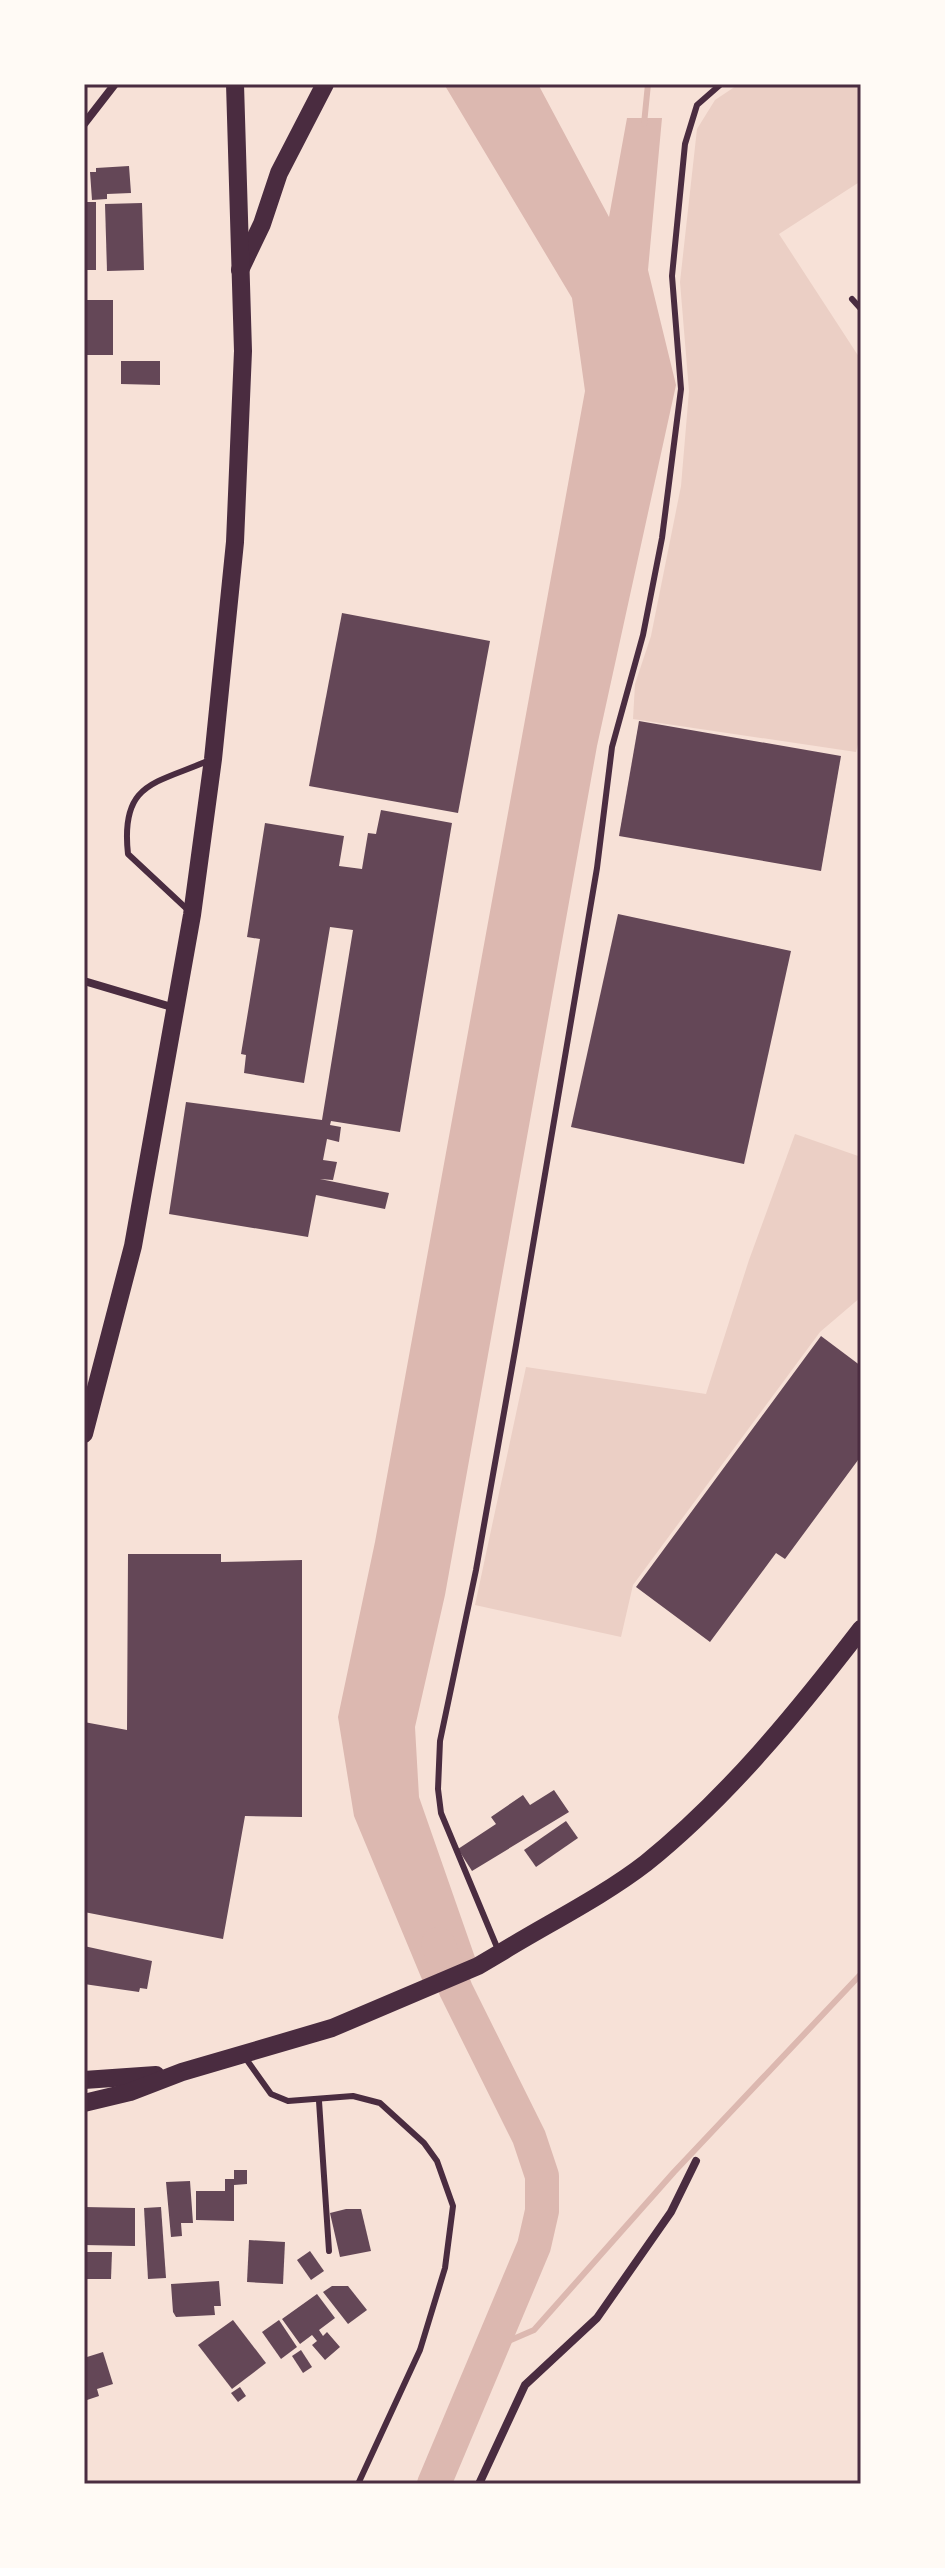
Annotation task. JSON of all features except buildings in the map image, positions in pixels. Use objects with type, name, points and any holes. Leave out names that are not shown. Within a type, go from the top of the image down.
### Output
[{"type":"main road","points":[[84,1434],[133,1246],[192,915],[213,759],[235,542],[243,351],[235,84]]},
{"type":"main road","points":[[240,270],[262,224],[279,173],[325,84]]},
{"type":"main road","points":[[84,2103],[130,2092],[182,2072],[332,2028],[478,1966],[500,1953],[644,1864],[695,1819],[815,1689],[861,1629]]},
{"type":"main road","points":[[84,2080],[182,2072]]},
{"type":"street","points":[[84,124],[115,84]]},
{"type":"street","points":[[84,981],[176,1008]]},
{"type":"street","points":[[479,2484],[525,2385],[597,2318],[671,2212],[696,2161]]},
{"type":"lane","points":[[500,1953],[441,1813],[440,1741],[476,1570],[516,1345],[597,868],[612,747],[643,635],[662,538],[681,389],[672,276],[685,144],[697,105],[721,84]]},
{"type":"lane","points":[[852,299],[861,309]]},
{"type":"lane","points":[[192,915],[128,854],[132,801],[142,789],[213,759]]},
{"type":"lane","points":[[244,2056],[271,2094],[288,2101],[353,2096],[380,2103],[424,2143],[437,2161],[453,2206],[445,2268],[420,2350],[358,2484]]},
{"type":"lane","points":[[319,2101],[329,2251]]},
{"type":"shaded area","points":[[444,84],[538,84],[609,217],[627,118],[662,118],[648,270],[676,385],[597,746],[445,1595],[415,1727],[419,1797],[478,1966],[426,1989],[354,1816],[338,1717],[375,1542],[585,391],[572,298]]},
{"type":"shaded area","points":[[739,84],[861,84],[861,181],[779,234],[861,360],[861,732],[856,752],[633,719],[635,684],[651,636],[681,486],[689,391],[680,282],[697,129],[715,100]]},
{"type":"shaded area","points":[[795,1134],[861,1157],[861,1297],[820,1332],[633,1585],[621,1637],[475,1605],[526,1367],[706,1394],[749,1260]]},
{"type":"waterway","points":[[644,124],[648,84]]},
{"type":"waterway","points":[[434,2484],[534,2246],[542,2211],[542,2176],[529,2137],[456,1990],[438,1944]]},
{"type":"waterway","points":[[492,2348],[534,2330],[674,2172],[861,1974]]}]
